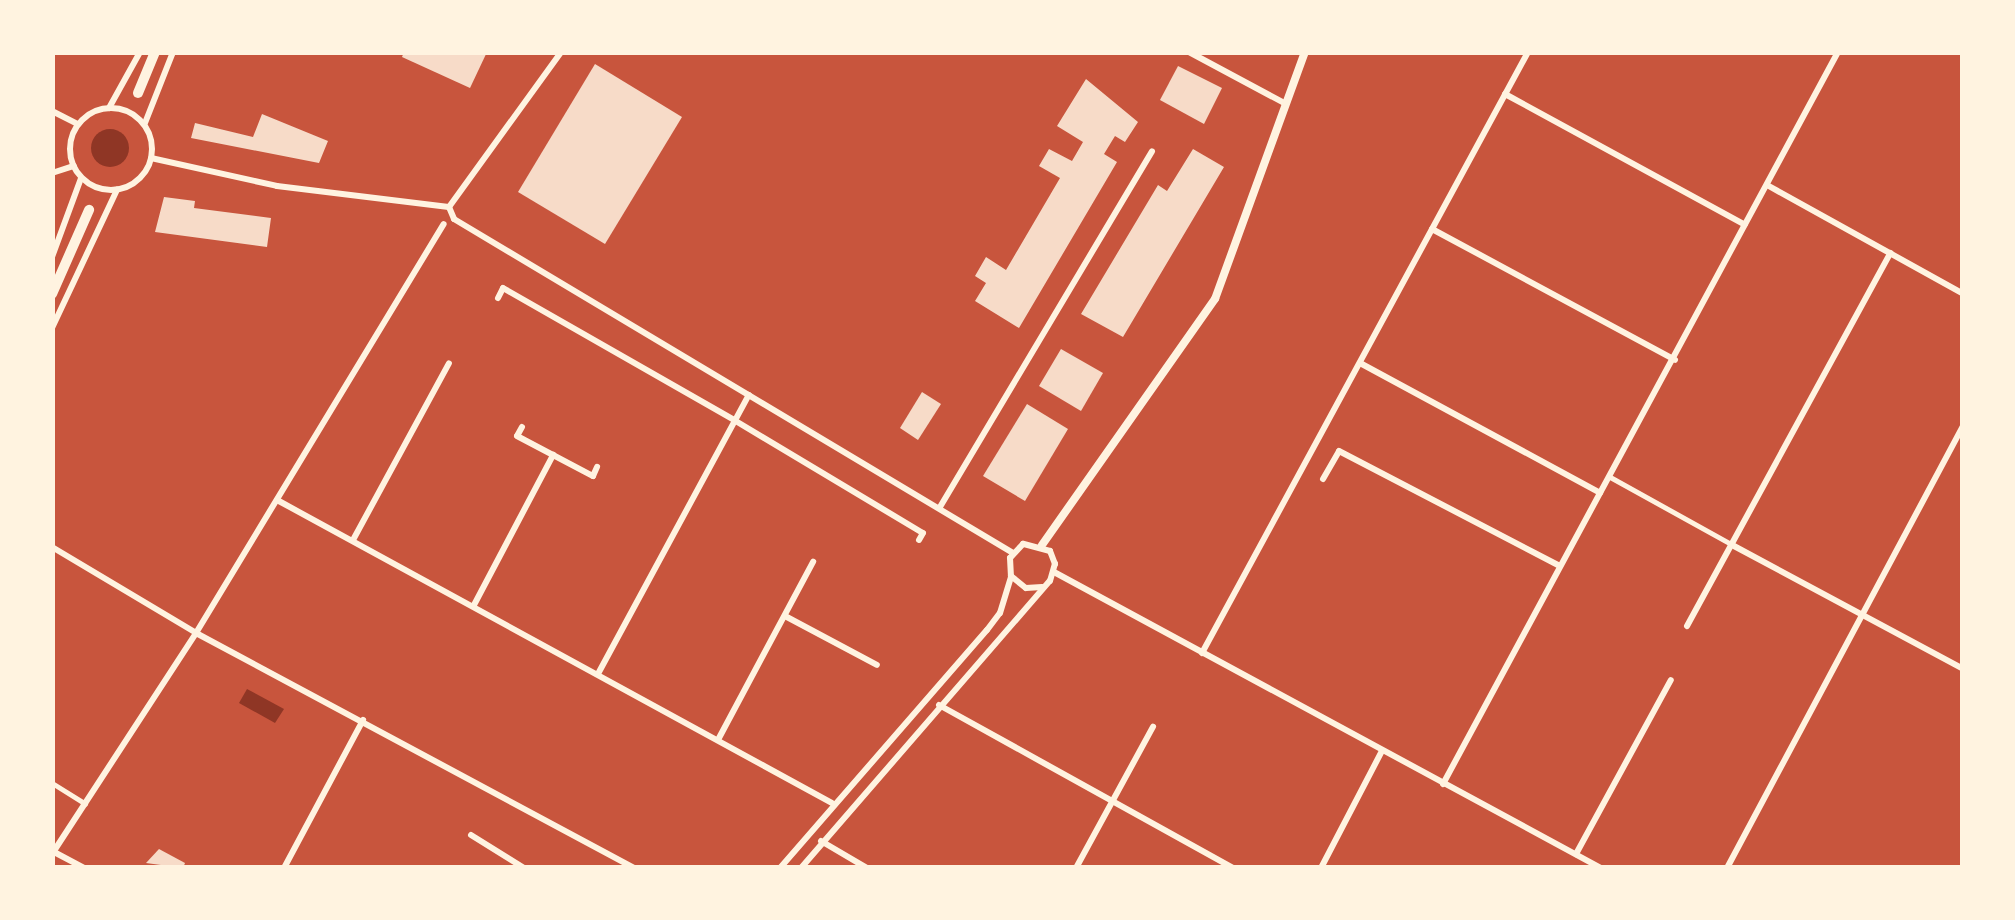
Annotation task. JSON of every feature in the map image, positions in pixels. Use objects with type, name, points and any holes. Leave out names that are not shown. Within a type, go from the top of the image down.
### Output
[{"type":"main road","points":[[138,93],[156,52]]},
{"type":"main road","points":[[52,294],[89,210]]},
{"type":"street","points":[[116,190],[81,177],[74,166],[70,144],[78,124],[109,108],[140,52]]},
{"type":"street","points":[[52,328],[116,190],[137,181],[151,158],[144,124],[173,52]]},
{"type":"street","points":[[151,158],[277,186],[439,210],[449,207],[561,52]]},
{"type":"street","points":[[1190,52],[1287,105]]},
{"type":"street","points":[[1042,545],[1214,300],[1305,52]]},
{"type":"street","points":[[1204,653],[1528,52]]},
{"type":"street","points":[[1443,784],[1838,52]]},
{"type":"street","points":[[1506,94],[1745,225]]},
{"type":"street","points":[[109,108],[144,124]]},
{"type":"street","points":[[52,111],[78,124]]},
{"type":"street","points":[[940,507],[1152,151]]},
{"type":"street","points":[[52,174],[74,166]]},
{"type":"street","points":[[52,257],[81,177]]},
{"type":"street","points":[[1767,185],[1962,292]]},
{"type":"street","points":[[449,207],[454,219],[1013,553]]},
{"type":"street","points":[[439,210],[444,224]]},
{"type":"street","points":[[84,868],[53,853],[196,633],[444,224],[454,219]]},
{"type":"street","points":[[1432,229],[1674,360]]},
{"type":"street","points":[[1688,626],[1890,254]]},
{"type":"street","points":[[498,298],[504,288],[734,420],[923,533],[919,540]]},
{"type":"street","points":[[353,540],[449,363]]},
{"type":"street","points":[[1360,363],[1600,493]]},
{"type":"street","points":[[599,672],[749,395]]},
{"type":"street","points":[[522,427],[516,436],[553,456],[592,476],[598,467]]},
{"type":"street","points":[[1727,868],[1962,427]]},
{"type":"street","points":[[1323,479],[1340,451],[1560,566]]},
{"type":"street","points":[[474,605],[553,456]]},
{"type":"street","points":[[1610,477],[1962,668]]},
{"type":"street","points":[[277,500],[720,738],[832,803]]},
{"type":"street","points":[[780,868],[832,803],[1000,613],[1013,553],[1023,544],[1042,545],[1054,557],[1054,572],[801,868]]},
{"type":"street","points":[[52,547],[196,633],[635,868]]},
{"type":"street","points":[[720,738],[814,562]]},
{"type":"street","points":[[1054,572],[1601,868]]},
{"type":"street","points":[[1011,576],[1026,588],[1042,587]]},
{"type":"street","points":[[786,616],[877,664]]},
{"type":"street","points":[[1576,854],[1671,680]]},
{"type":"street","points":[[939,706],[1233,868]]},
{"type":"street","points":[[284,868],[363,720]]},
{"type":"street","points":[[1076,868],[1153,728]]},
{"type":"street","points":[[1321,868],[1382,751]]},
{"type":"street","points":[[52,783],[85,804]]},
{"type":"street","points":[[471,835],[524,868]]},
{"type":"street","points":[[821,841],[867,868]]},
{"type":"shaded area","points":[[110,129],[123,135],[129,148],[123,161],[110,167],[97,161],[91,148],[97,135]]},
{"type":"shaded area","points":[[247,689],[284,709],[275,723],[239,703]]},
{"type":"building","points":[[404,52],[487,52],[470,88],[402,57]]},
{"type":"building","points":[[595,64],[682,117],[605,244],[518,192]]},
{"type":"building","points":[[1178,66],[1222,88],[1204,124],[1160,100]]},
{"type":"building","points":[[1086,79],[1138,122],[1125,142],[1115,136],[1104,154],[1117,162],[1019,328],[975,301],[986,283],[975,276],[986,257],[1006,270],[1060,178],[1039,166],[1049,149],[1072,161],[1083,142],[1057,126]]},
{"type":"building","points":[[262,114],[328,141],[319,163],[191,138],[195,123],[253,137]]},
{"type":"building","points":[[1193,149],[1224,167],[1123,337],[1081,314],[1158,185],[1167,191]]},
{"type":"building","points":[[164,197],[195,201],[194,208],[271,218],[267,247],[155,232]]},
{"type":"building","points":[[1061,349],[1103,373],[1081,411],[1039,386]]},
{"type":"building","points":[[922,392],[941,404],[918,440],[900,428]]},
{"type":"building","points":[[1027,404],[1068,429],[1025,501],[983,476]]},
{"type":"building","points":[[159,849],[185,863],[183,868],[146,863]]}]
